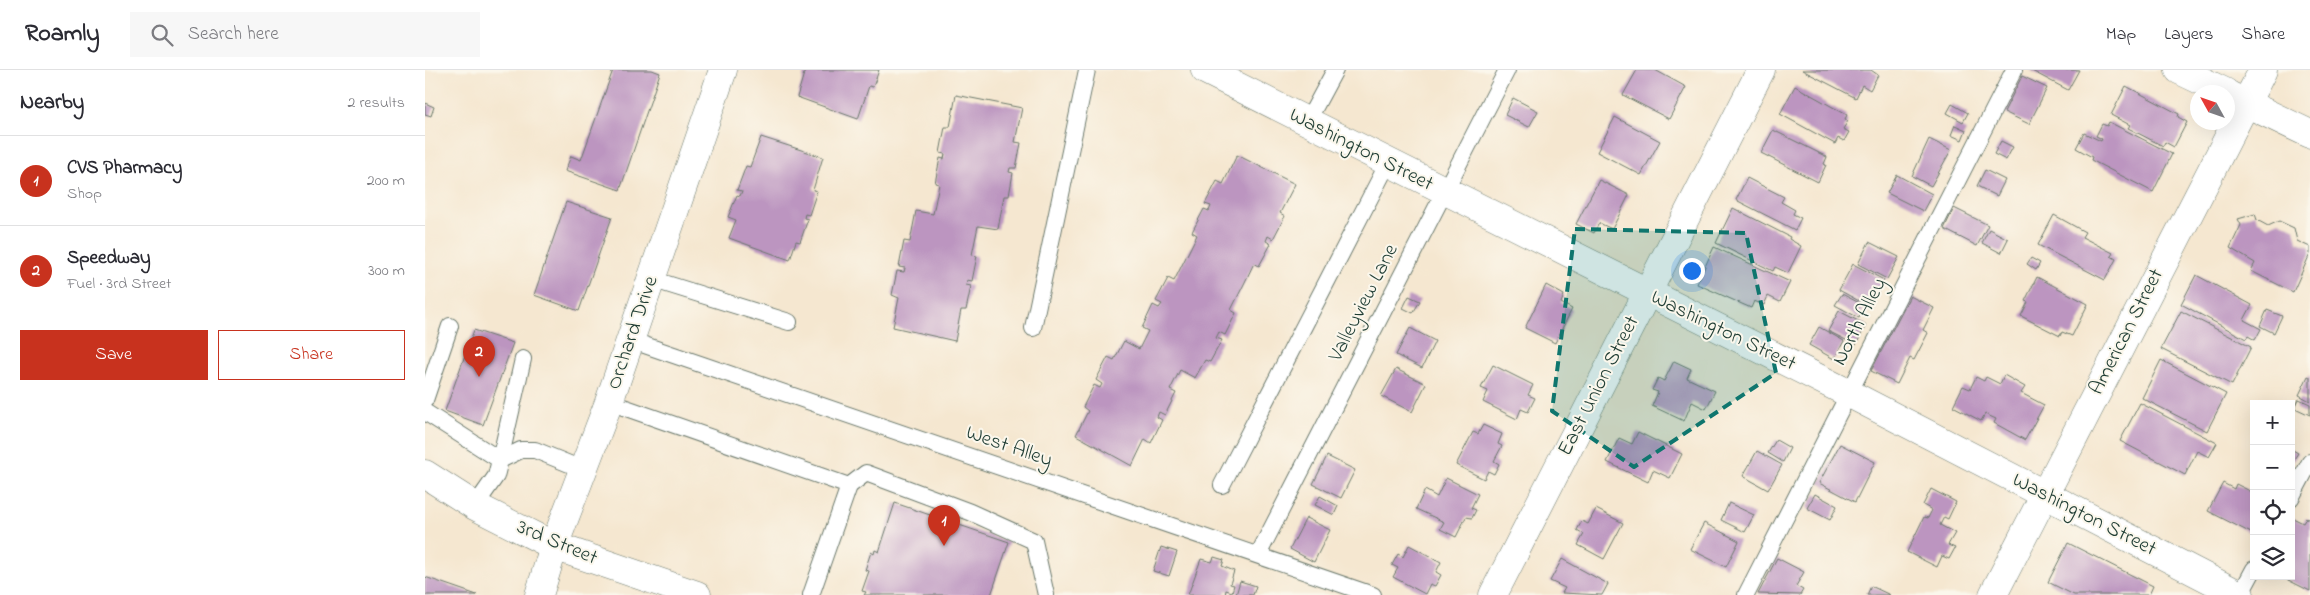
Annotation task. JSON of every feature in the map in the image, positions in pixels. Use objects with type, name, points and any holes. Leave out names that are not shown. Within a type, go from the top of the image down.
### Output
[{"type":"street","name":"Orchard Drive","points":[[539,595],[554,546],[609,402],[723,70]]},
{"type":"street","name":"Washington Street","points":[[1205,70],[1646,293],[1848,392],[2240,595]]},
{"type":"street","name":"East Union Street","points":[[1493,595],[1761,70]]},
{"type":"street","points":[[2179,70],[2210,85]]},
{"type":"street","name":"American Street","points":[[2235,94],[2263,70]]},
{"type":"street","points":[[2235,97],[2310,134]]},
{"type":"street","name":"American Street","points":[[1993,595],[2044,494],[2217,130]]},
{"type":"street","name":"3rd Street","points":[[425,474],[475,506],[554,546],[697,595]]},
{"type":"lane","points":[[1033,328],[1087,70]]},
{"type":"lane","points":[[1307,122],[1335,70]]},
{"type":"lane","name":"Valleyview Lane","points":[[1258,555],[1507,70]]},
{"type":"lane","name":"North Alley","points":[[1745,595],[2014,70]]},
{"type":"lane","points":[[1222,485],[1388,163]]},
{"type":"lane","points":[[651,279],[789,322]]},
{"type":"lane","points":[[425,400],[450,326]]},
{"type":"lane","name":"West Alley","points":[[630,340],[1373,595]]},
{"type":"lane","points":[[475,506],[496,476],[523,359]]},
{"type":"lane","points":[[609,402],[849,486]]},
{"type":"lane","points":[[425,412],[500,460]]},
{"type":"lane","points":[[500,460],[521,450],[535,450],[584,470]]},
{"type":"lane","points":[[2295,490],[2310,462]]},
{"type":"lane","points":[[811,595],[849,486],[866,474],[970,512],[1034,541],[1046,595]]},
{"type":"lane","points":[[2240,595],[2250,576]]},
{"type":"highlighted area","points":[[1575,229],[1746,233],[1776,373],[1634,467],[1552,411]]},
{"type":"building","points":[[613,70],[652,70],[660,73],[620,190],[565,171],[571,156],[581,160]]},
{"type":"building","points":[[805,70],[879,70],[873,87],[869,86],[858,119],[797,97]]},
{"type":"building","points":[[1637,70],[1655,70],[1686,87],[1669,119],[1623,95]]},
{"type":"building","points":[[1802,70],[1871,70],[1878,75],[1870,90],[1862,85],[1856,98]]},
{"type":"building","points":[[2030,70],[2079,70],[2068,90]]},
{"type":"building","points":[[2022,76],[2047,88],[2029,124],[2004,112]]},
{"type":"building","points":[[1795,86],[1847,115],[1845,119],[1848,121],[1843,129],[1849,132],[1844,141],[1838,138],[1835,144],[1780,114]]},
{"type":"building","points":[[2126,86],[2179,114],[2178,117],[2187,122],[2174,147],[2165,142],[2163,146],[2128,128],[2130,125],[2111,115]]},
{"type":"building","points":[[956,95],[1022,108],[1015,142],[1021,143],[1016,168],[1010,168],[1009,172],[1013,173],[1009,196],[1004,196],[998,229],[978,226],[972,255],[977,256],[972,281],[967,280],[966,285],[971,286],[966,310],[961,310],[955,341],[893,327],[899,298],[892,295],[897,271],[904,272],[905,268],[899,267],[904,241],[910,242],[916,211],[933,214],[939,184],[935,183],[940,158],[944,159],[945,154],[940,153],[945,127],[950,127]]},
{"type":"building","points":[[1513,98],[1538,111],[1529,127],[1505,115]]},
{"type":"building","points":[[425,103],[434,107],[431,116],[425,114]]},
{"type":"building","points":[[1952,104],[1968,113],[1963,122],[1947,113]]},
{"type":"building","points":[[1615,117],[1660,141],[1641,175],[1597,152]]},
{"type":"building","points":[[2109,122],[2172,154],[2153,192],[2091,160],[2092,157],[2076,148],[2084,133],[2101,141],[2102,139],[2096,136],[2102,124],[2107,126]]},
{"type":"building","points":[[1955,125],[1966,130],[1962,140],[1951,135]]},
{"type":"building","points":[[1773,130],[1827,157],[1824,164],[1826,165],[1818,182],[1761,153]]},
{"type":"building","points":[[761,137],[823,157],[813,190],[817,191],[809,215],[805,214],[804,218],[808,219],[800,242],[796,241],[790,260],[729,238],[736,220],[728,217],[737,195],[740,196],[742,191],[737,190],[746,166],[750,167]]},
{"type":"building","points":[[1929,139],[1951,150],[1931,186],[1912,176]]},
{"type":"building","points":[[2001,141],[2013,147],[2006,160],[1994,154]]},
{"type":"building","points":[[1237,155],[1295,184],[1280,213],[1285,216],[1273,239],[1268,236],[1266,241],[1271,244],[1259,266],[1254,263],[1231,310],[1236,313],[1225,335],[1219,332],[1216,338],[1222,340],[1210,362],[1205,360],[1195,378],[1180,370],[1170,390],[1176,393],[1165,415],[1159,412],[1157,417],[1162,420],[1151,443],[1145,439],[1132,466],[1076,435],[1088,411],[1083,407],[1094,385],[1100,388],[1102,384],[1096,380],[1108,357],[1114,360],[1124,341],[1139,349],[1148,331],[1142,328],[1153,305],[1159,308],[1162,304],[1156,301],[1168,278],[1174,281],[1197,235],[1192,232],[1204,209],[1209,211],[1211,206],[1205,204],[1217,181],[1223,184]]},
{"type":"building","points":[[1985,170],[2005,180],[1997,196],[1977,186]]},
{"type":"building","points":[[1897,175],[1932,194],[1923,211],[1887,193]]},
{"type":"building","points":[[1747,178],[1784,197],[1781,202],[1795,210],[1793,214],[1801,218],[1795,230],[1736,200]]},
{"type":"building","points":[[1599,180],[1629,195],[1612,229],[1599,223],[1594,233],[1576,224]]},
{"type":"building","points":[[566,202],[612,217],[579,311],[534,295]]},
{"type":"building","points":[[1733,208],[1790,237],[1789,239],[1801,246],[1788,273],[1775,267],[1773,271],[1716,243]]},
{"type":"building","points":[[1954,208],[1988,225],[1977,246],[1944,229]]},
{"type":"building","points":[[2255,214],[2257,220],[2268,226],[2279,221],[2294,228],[2297,241],[2310,247],[2310,254],[2293,292],[2251,271],[2255,263],[2230,248],[2241,225],[2238,219]]},
{"type":"building","points":[[2054,215],[2085,232],[2082,237],[2113,253],[2111,256],[2116,259],[2105,280],[2038,245]]},
{"type":"building","points":[[1989,229],[2008,239],[2001,253],[1982,243]]},
{"type":"building","points":[[1869,242],[1899,257],[1887,279],[1858,264]]},
{"type":"building","points":[[1714,247],[1790,282],[1780,302],[1768,296],[1764,305],[1754,301],[1751,308],[1697,284]]},
{"type":"building","points":[[2031,258],[2040,263],[2036,270],[2027,264]]},
{"type":"building","points":[[1853,264],[1884,280],[1870,307],[1839,290]]},
{"type":"building","points":[[2196,275],[2252,305],[2244,320],[2261,329],[2255,340],[2248,336],[2246,339],[2181,304]]},
{"type":"building","points":[[2037,277],[2088,304],[2072,336],[2062,332],[2060,336],[2021,316],[2028,302],[2025,301]]},
{"type":"building","points":[[1546,285],[1564,295],[1561,303],[1572,309],[1555,343],[1525,328]]},
{"type":"building","points":[[1842,294],[1865,306],[1859,318],[1835,305]]},
{"type":"building","points":[[1409,296],[1420,301],[1413,313],[1403,308]]},
{"type":"building","points":[[1910,296],[1934,308],[1923,330],[1928,333],[1914,360],[1910,358],[1897,384],[1871,371]]},
{"type":"building","points":[[2267,310],[2282,316],[2274,333],[2260,326]]},
{"type":"building","points":[[1839,311],[1866,325],[1856,345],[1828,331]]},
{"type":"building","points":[[2181,311],[2251,347],[2232,385],[2161,349]]},
{"type":"building","points":[[1819,327],[1844,341],[1834,359],[1809,345]]},
{"type":"building","points":[[1410,328],[1435,341],[1422,368],[1396,355]]},
{"type":"building","points":[[474,330],[513,343],[483,425],[445,411]]},
{"type":"building","points":[[2161,360],[2226,394],[2207,431],[2142,398]]},
{"type":"building","points":[[1674,361],[1691,369],[1687,378],[1715,391],[1706,409],[1692,402],[1684,421],[1652,406],[1658,392],[1652,390],[1658,378],[1664,381]]},
{"type":"building","points":[[1493,365],[1533,385],[1528,395],[1535,398],[1528,412],[1521,409],[1517,419],[1483,402],[1488,391],[1481,388]]},
{"type":"building","points":[[1396,369],[1426,384],[1412,412],[1381,396]]},
{"type":"building","points":[[2004,375],[2025,387],[2021,393],[2044,405],[2025,440],[1994,423],[1996,419],[1985,414],[1981,421],[1953,406],[1963,386],[1970,389],[1976,377],[1984,381],[1986,377],[2000,384]]},
{"type":"building","points":[[2308,376],[2310,377],[2310,401],[2299,395]]},
{"type":"building","points":[[2299,399],[2310,404],[2310,415],[2295,408]]},
{"type":"building","points":[[2140,403],[2217,443],[2209,457],[2197,451],[2185,475],[2120,441]]},
{"type":"building","points":[[1483,425],[1502,434],[1498,444],[1502,446],[1494,461],[1499,464],[1494,474],[1488,471],[1484,479],[1456,465],[1473,432],[1478,434]]},
{"type":"building","points":[[1638,432],[1682,454],[1670,478],[1653,470],[1648,482],[1607,462],[1619,438],[1632,444]]},
{"type":"building","points":[[1776,440],[1790,448],[1783,462],[1768,453]]},
{"type":"building","points":[[1840,444],[1875,462],[1855,502],[1819,483]]},
{"type":"building","points":[[1757,451],[1782,465],[1768,490],[1743,476]]},
{"type":"building","points":[[1327,456],[1355,470],[1341,498],[1313,484]]},
{"type":"building","points":[[1446,478],[1478,494],[1471,508],[1476,510],[1472,518],[1466,517],[1456,537],[1440,529],[1444,522],[1416,509],[1425,490],[1437,497]]},
{"type":"building","points":[[2223,483],[2234,489],[2236,484],[2250,491],[2250,532],[2208,511]]},
{"type":"building","points":[[1931,489],[1956,502],[1948,519],[1944,517],[1940,525],[1955,533],[1948,545],[1955,548],[1949,559],[1942,556],[1937,567],[1907,552],[1924,517],[1928,518],[1932,510],[1923,505]]},
{"type":"building","points":[[1815,494],[1837,506],[1830,520],[1807,508]]},
{"type":"building","points":[[1320,496],[1338,506],[1334,515],[1315,505]]},
{"type":"building","points":[[895,503],[1009,542],[991,595],[864,595],[866,592],[862,591],[869,571],[865,570],[871,552],[874,554],[875,550],[879,552]]},
{"type":"building","points":[[1729,503],[1754,515],[1745,532],[1721,520]]},
{"type":"building","points":[[1596,509],[1623,523],[1604,559],[1578,545],[1584,534],[1577,530],[1582,521],[1588,524]]},
{"type":"building","points":[[1306,518],[1330,530],[1314,562],[1290,549]]},
{"type":"building","points":[[2306,518],[2310,520],[2310,591],[2288,580],[2295,580],[2295,519],[2303,523]]},
{"type":"building","points":[[1704,523],[1739,541],[1726,567],[1690,549]]},
{"type":"building","points":[[2068,543],[2153,586],[2149,595],[2074,595],[2048,582]]},
{"type":"building","points":[[1409,545],[1441,562],[1436,572],[1441,575],[1435,586],[1430,584],[1425,594],[1393,577],[1398,568],[1392,565],[1398,554],[1403,557]]},
{"type":"building","points":[[1161,547],[1177,552],[1169,576],[1153,571]]},
{"type":"building","points":[[1214,557],[1224,560],[1222,566],[1234,571],[1230,584],[1234,585],[1232,592],[1226,590],[1225,595],[1188,595],[1201,559],[1212,562]]},
{"type":"building","points":[[1777,558],[1804,572],[1796,586],[1803,590],[1800,595],[1758,594]]},
{"type":"building","points":[[1562,559],[1608,584],[1602,595],[1562,593],[1565,588],[1550,581]]},
{"type":"building","points":[[425,577],[477,595],[425,595]]},
{"type":"building","points":[[1240,581],[1256,586],[1253,595],[1236,595]]},
{"type":"building","points":[[1871,586],[1890,595],[1867,595]]},
{"type":"place","name":"Speedway","points":[[479,377]]},
{"type":"place","name":"CVS Pharmacy","points":[[944,546]]}]
